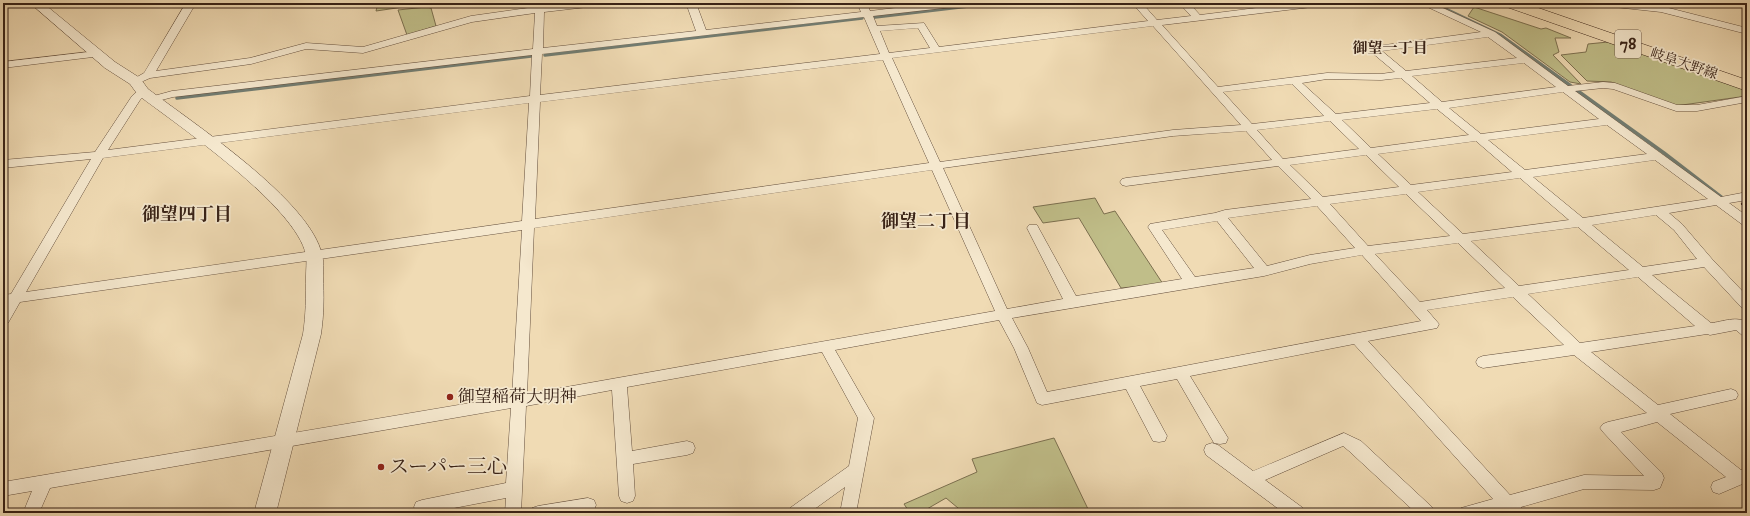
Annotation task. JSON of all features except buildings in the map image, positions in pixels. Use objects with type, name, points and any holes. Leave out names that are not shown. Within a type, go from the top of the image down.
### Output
[{"type":"main road","name":"岐阜大野線","points":[[1509,3],[1747,86]]},
{"type":"street","points":[[36,3],[110,65],[145,86],[246,172],[284,207],[305,233],[314,255],[315,312],[312,334],[265,513]]},
{"type":"street","points":[[3,319],[9,299],[145,86],[191,3]]},
{"type":"street","points":[[145,86],[251,61],[306,46],[363,50],[471,19],[540,7],[596,3]]},
{"type":"street","points":[[691,3],[702,33]]},
{"type":"street","points":[[862,3],[1004,314],[1021,348],[1042,399],[1432,324],[1320,201],[1280,162],[1154,24],[1137,3]]},
{"type":"street","points":[[145,86],[172,94],[961,3]]},
{"type":"street","points":[[1184,3],[1197,17]]},
{"type":"street","points":[[3,164],[100,155],[207,140],[535,99],[1320,3]]},
{"type":"street","points":[[1424,3],[1492,34],[1721,201],[1747,222]]},
{"type":"street","points":[[1605,3],[1661,9],[1709,20],[1747,31]]},
{"type":"street","points":[[513,513],[540,7]]},
{"type":"street","points":[[873,29],[921,25],[936,50]]},
{"type":"street","points":[[1492,34],[1374,49],[1440,106],[1710,330]]},
{"type":"street","points":[[3,65],[97,54]]},
{"type":"street","points":[[1215,90],[1327,76],[1381,77],[1527,60]]},
{"type":"street","points":[[1294,81],[1410,189],[1577,349],[1659,414],[1743,477]]},
{"type":"street","points":[[9,299],[936,165],[1173,133],[1228,130],[1440,106],[1603,85],[1615,86],[1676,108],[1697,108],[1747,99]]},
{"type":"street","points":[[1126,182],[1610,121]]},
{"type":"street","points":[[1191,282],[1154,227],[1225,214],[1659,156]]},
{"type":"street","points":[[3,489],[519,401],[1072,302],[1264,271],[1287,264],[1366,251],[1580,222],[1747,196]]},
{"type":"street","points":[[1658,210],[1678,227],[1707,262],[1741,290],[1747,305]]},
{"type":"street","points":[[1220,216],[1264,271]]},
{"type":"street","points":[[1033,228],[1072,302]]},
{"type":"street","points":[[1416,307],[1707,262]]},
{"type":"street","points":[[1483,362],[1744,326]]},
{"type":"street","points":[[1358,339],[1399,386],[1512,508]]},
{"type":"street","points":[[826,346],[866,418],[848,513]]},
{"type":"street","points":[[1181,373],[1216,444],[1251,479],[1298,513]]},
{"type":"street","points":[[1130,382],[1159,436]]},
{"type":"street","points":[[619,383],[627,496]]},
{"type":"street","points":[[1467,513],[1512,508],[1584,482],[1654,483],[1656,478],[1608,428],[1651,418],[1659,414],[1664,409],[1731,395]]},
{"type":"street","points":[[1251,479],[1344,439],[1354,446],[1426,513]]},
{"type":"street","points":[[624,459],[687,448]]},
{"type":"street","points":[[796,513],[856,470]]},
{"type":"street","points":[[1718,487],[1743,477]]},
{"type":"street","points":[[31,513],[44,482]]},
{"type":"street","points":[[422,507],[514,489]]},
{"type":"street","points":[[538,513],[588,505]]},
{"type":"shaded area","points":[[378,3],[416,3],[417,5],[376,11]]},
{"type":"shaded area","points":[[426,7],[431,8],[436,26],[407,35],[398,10]]},
{"type":"shaded area","points":[[1474,7],[1541,29],[1546,28],[1571,38],[1555,38],[1559,52],[1553,55],[1581,84],[1570,82],[1502,32],[1468,16]]},
{"type":"shaded area","points":[[1608,42],[1747,89],[1747,96],[1675,106],[1611,82],[1587,81],[1561,55],[1586,52],[1588,44]]},
{"type":"shaded area","points":[[1095,198],[1104,214],[1115,211],[1163,284],[1121,288],[1079,218],[1043,223],[1033,207]]},
{"type":"shaded area","points":[[1054,438],[1088,509],[1076,513],[964,513],[946,498],[920,513],[910,513],[904,504],[977,472],[972,459]]},
{"type":"waterway","points":[[875,17],[994,3]]},
{"type":"waterway","points":[[1433,3],[1500,35],[1664,153],[1725,200]]},
{"type":"waterway","points":[[545,55],[862,18]]},
{"type":"waterway","points":[[177,98],[531,56]]},
{"type":"place","name":"御望稲荷大明神","points":[[450,397]]},
{"type":"place","name":"スーパー三心","points":[[381,467]]},
{"type":"district","name":"御望一丁目","points":[[1390,48]]},
{"type":"district","name":"御望四丁目","points":[[187,215]]},
{"type":"district","name":"御望二丁目","points":[[926,222]]}]
